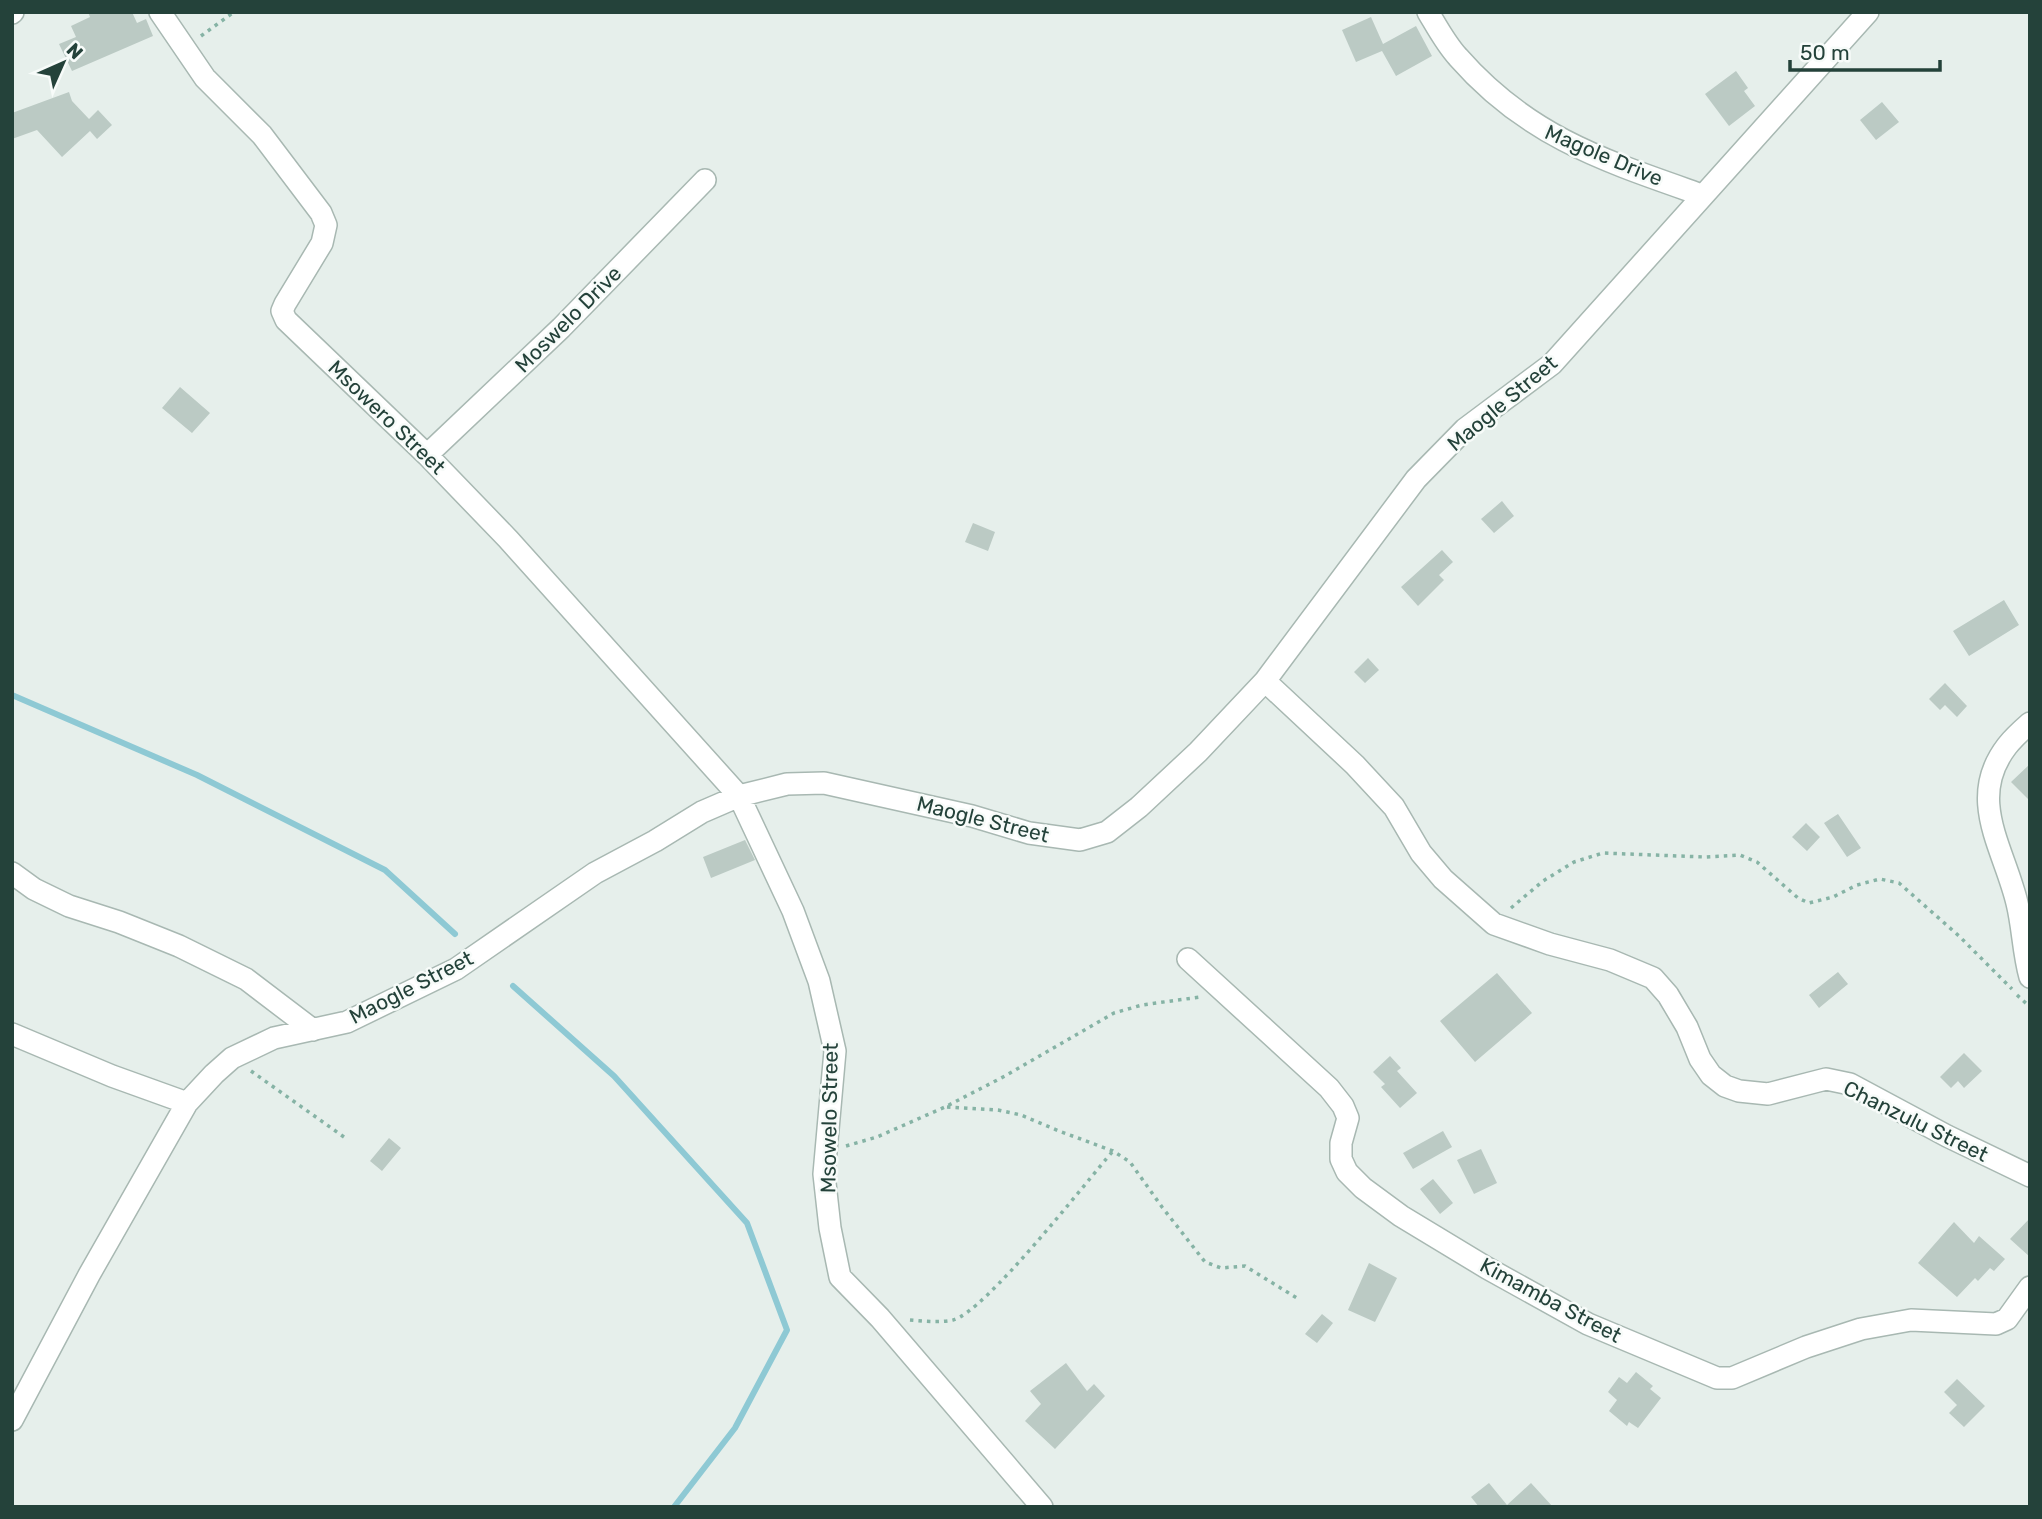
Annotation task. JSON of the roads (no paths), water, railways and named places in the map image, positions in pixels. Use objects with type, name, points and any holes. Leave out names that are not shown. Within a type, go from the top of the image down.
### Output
[{"type":"street","name":"Msowero Street","points":[[160,12],[205,78],[262,135],[321,212],[326,225],[322,243],[285,303],[282,311],[286,320],[427,455],[594,633],[740,796]]},
{"type":"street","name":"Magole Drive","points":[[1428,12],[1456,55],[1496,97],[1534,125],[1576,147],[1702,195]]},
{"type":"street","name":"Maogle Street","points":[[12,1420],[89,1275],[187,1103],[232,1058],[274,1038],[347,1022],[456,969],[595,873],[702,812],[740,796],[787,784],[824,783],[972,816],[1029,833],[1080,840],[1107,832],[1139,807],[1198,752],[1265,681],[1416,479],[1465,429],[1552,363],[1868,12]]},
{"type":"street","name":"Moswelo Drive","points":[[427,455],[561,328],[705,180]]},
{"type":"street","name":"Chanzulu Street","points":[[1265,681],[1355,765],[1394,807],[1421,853],[1443,879],[1494,924],[1550,944],[1610,960],[1653,978],[1668,995],[1687,1027],[1700,1059],[1711,1075],[1724,1086],[1739,1091],[1768,1094],[1826,1079],[1850,1084],[1947,1136],[2030,1176]]},
{"type":"street","points":[[2030,723],[2006,746],[1994,770],[1987,798],[1991,829],[2018,905],[2023,953],[2030,977]]},
{"type":"street","name":"Msowelo Street","points":[[740,796],[793,911],[819,981],[835,1051],[824,1174],[836,1266],[840,1277],[880,1318],[1042,1507]]},
{"type":"street","points":[[12,873],[34,889],[69,906],[119,922],[178,946],[246,979],[313,1030]]},
{"type":"street","name":"Kimamba Street","points":[[1188,959],[1329,1088],[1343,1106],[1348,1118],[1341,1143],[1341,1159],[1347,1172],[1363,1188],[1441,1241],[1588,1324],[1717,1378],[1732,1378],[1806,1347],[1861,1329],[1910,1320],[1996,1324],[2007,1319],[2030,1287]]},
{"type":"street","points":[[12,1034],[112,1076],[187,1103]]},
{"type":"waterway","points":[[12,695],[197,775],[385,870],[455,934]]},
{"type":"waterway","points":[[513,986],[614,1076],[747,1223],[787,1330],[735,1428],[674,1507]]}]
